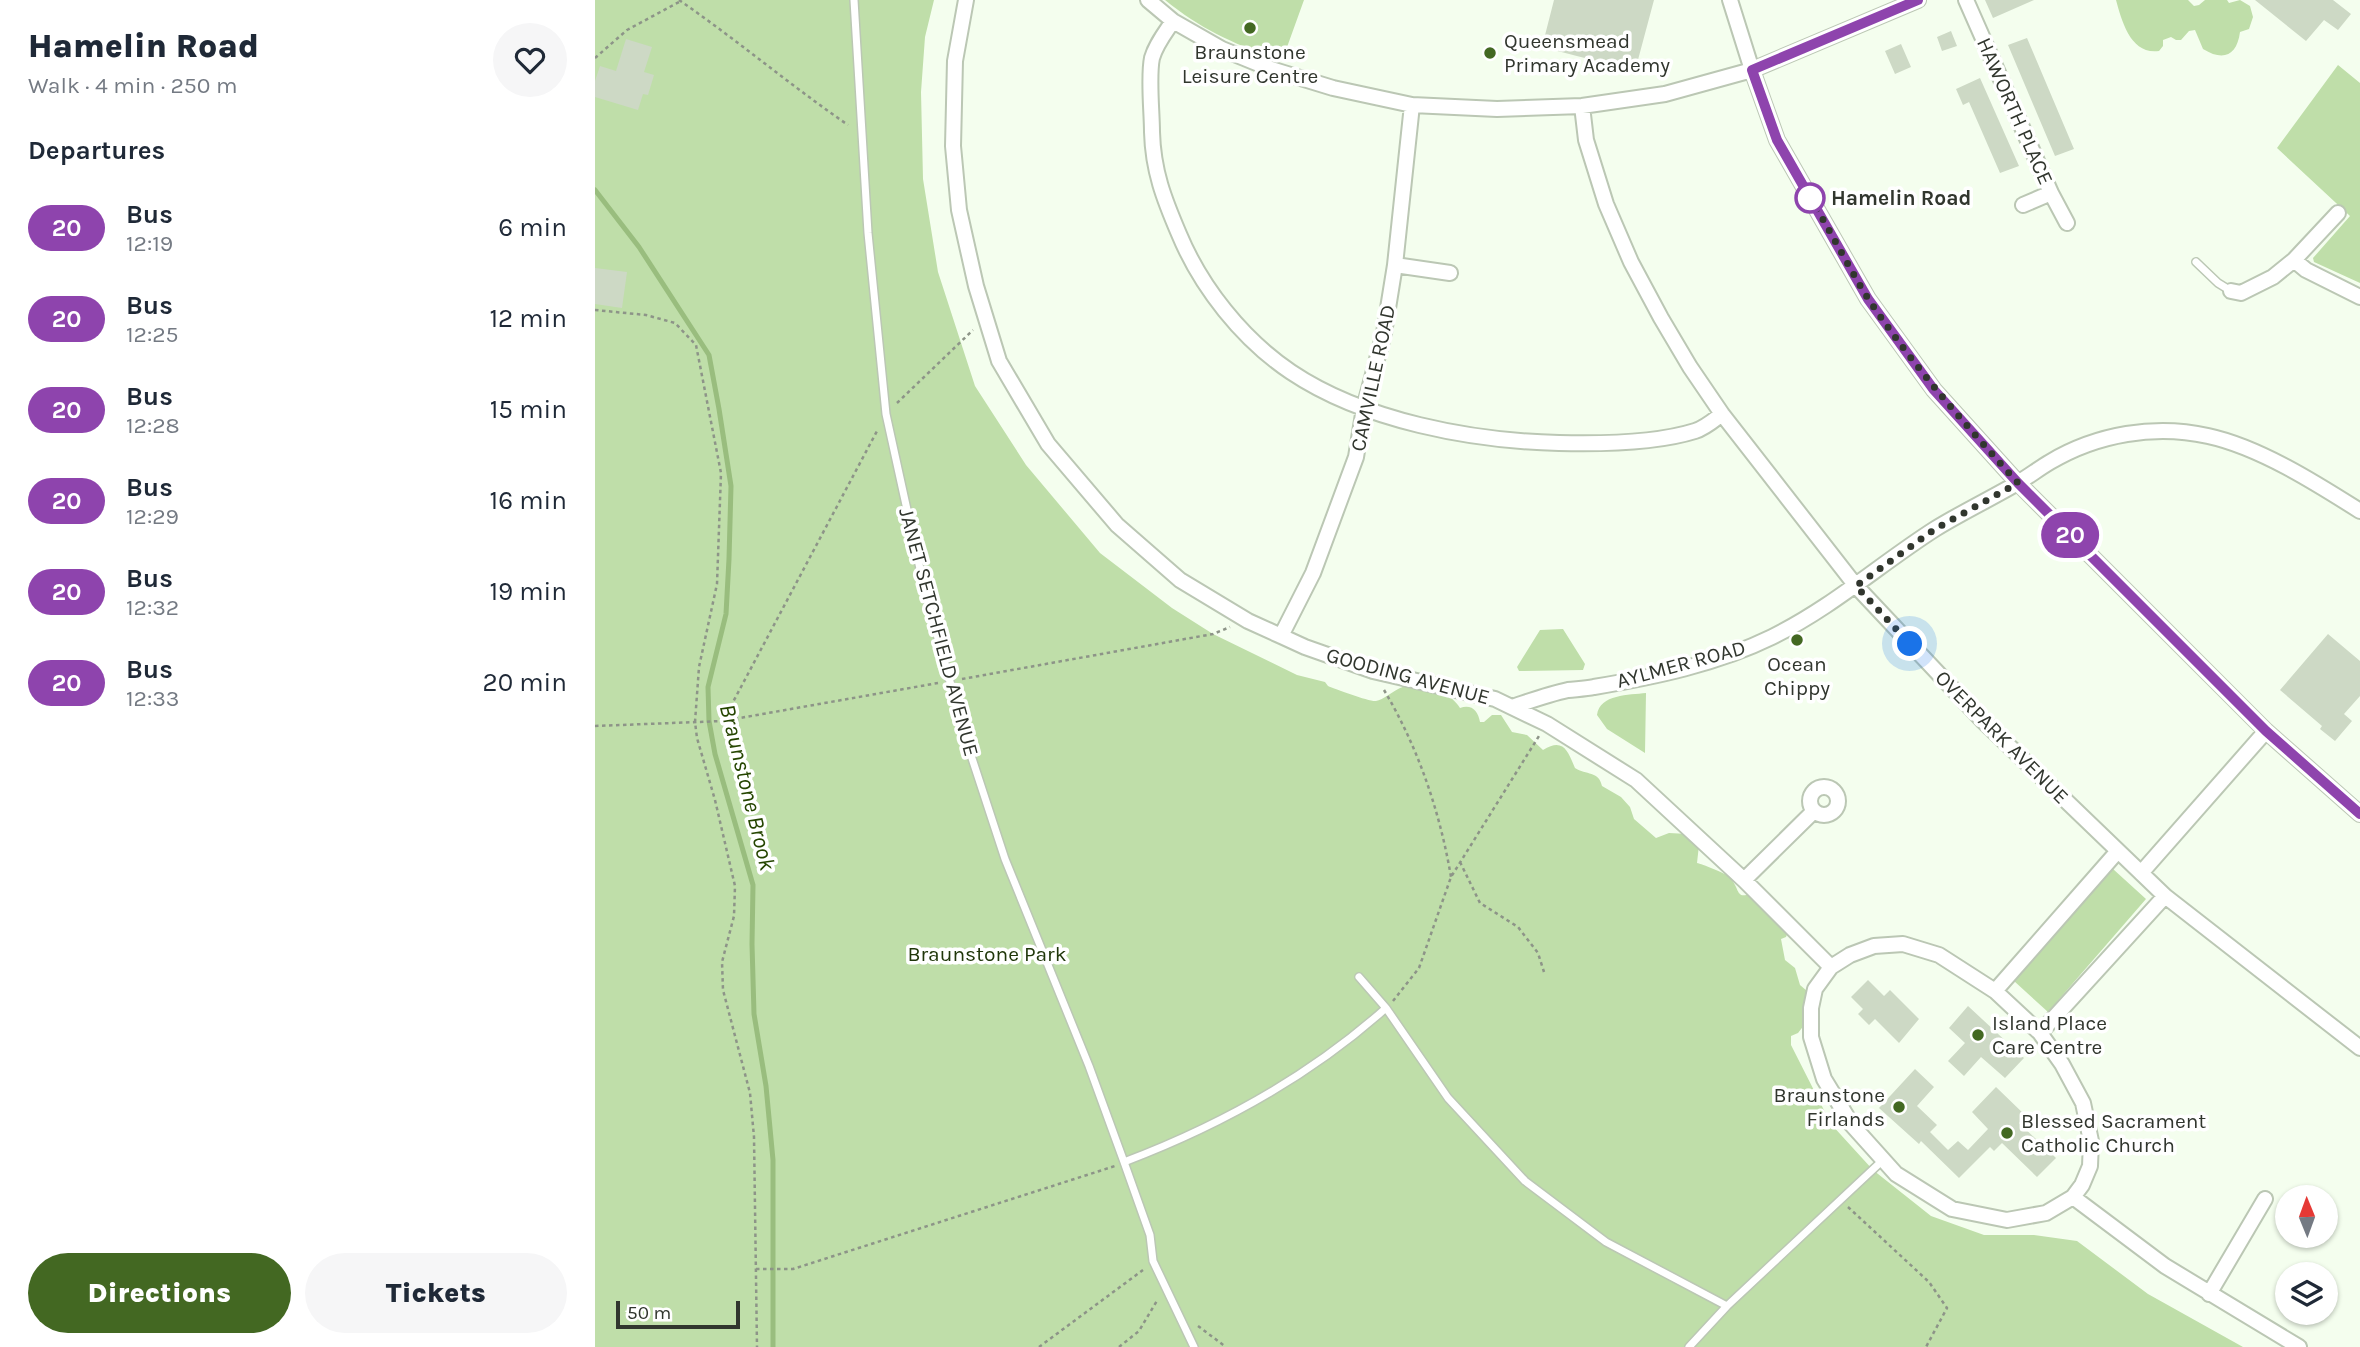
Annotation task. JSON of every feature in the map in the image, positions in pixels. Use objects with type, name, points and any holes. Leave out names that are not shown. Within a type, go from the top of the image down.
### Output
[{"type":"street","name":"GOODING AVENUE","points":[[965,0],[955,61],[953,146],[959,209],[985,318],[999,361],[1048,444],[1117,525],[1180,580],[1248,621],[1304,647],[1373,671],[1495,699],[1547,724],[1636,780],[1744,880],[1831,967]]},
{"type":"street","points":[[1148,0],[1173,21],[1222,49],[1271,69],[1333,88],[1412,105],[1497,109],[1582,106],[1665,94],[1752,70],[1889,6],[1918,0]]},
{"type":"street","points":[[1730,0],[1777,140],[1868,299],[1934,390],[2018,483],[2266,731],[2360,814]]},
{"type":"street","name":"HAWORTH PLACE","points":[[1966,0],[2051,193],[2023,205]]},
{"type":"street","points":[[1173,21],[1152,59],[1153,143],[1156,173],[1163,196],[1189,258],[1222,307],[1261,349],[1290,372],[1321,390],[1364,408],[1425,426],[1487,439],[1581,444],[1650,439],[1697,431],[1722,414]]},
{"type":"street","name":"CAMVILLE ROAD","points":[[1281,636],[1313,573],[1356,457],[1364,408],[1384,333],[1395,265],[1412,105]]},
{"type":"street","name":"OVERPARK AVENUE","points":[[1582,106],[1586,140],[1595,175],[1631,262],[1690,367],[1722,414],[1856,586],[1983,720],[2117,852],[2165,896],[2360,1048]]},
{"type":"street","points":[[2051,193],[2067,223]]},
{"type":"street","points":[[2231,291],[2241,293],[2273,277],[2294,260],[2338,213]]},
{"type":"street","points":[[2294,260],[2306,270],[2360,297]]},
{"type":"street","points":[[1395,265],[1450,273]]},
{"type":"street","name":"AYLMER ROAD","points":[[1512,707],[1568,690],[1651,677],[1709,661],[1768,639],[1803,621],[1935,529],[2064,455],[2112,437],[2147,431],[2179,431],[2210,436],[2294,472],[2360,511]]},
{"type":"street","points":[[2141,873],[2266,731]]},
{"type":"street","points":[[1744,880],[1814,811]]},
{"type":"street","points":[[1995,990],[2117,852]]},
{"type":"street","points":[[2040,1033],[2165,896]]},
{"type":"street","points":[[1903,944],[1939,955],[1995,990],[2040,1033],[2062,1064],[2083,1102],[2091,1141],[2090,1166],[2082,1185],[2073,1197],[2046,1213],[2007,1220],[1952,1209],[1896,1174],[1852,1125],[1824,1079],[1811,1037],[1811,1008],[1815,989],[1831,967],[1850,955],[1874,946],[1903,944]]},
{"type":"street","points":[[2073,1197],[2128,1240],[2209,1294],[2299,1347]]},
{"type":"street","points":[[2209,1294],[2265,1199]]},
{"type":"lane","name":"JANET SETCHFIELD AVENUE","points":[[854,0],[868,233],[886,414],[924,587],[949,681],[1005,859],[1089,1066],[1150,1235],[1153,1261],[1194,1347]]},
{"type":"lane","points":[[2196,262],[2218,283],[2231,291]]},
{"type":"lane","points":[[1359,977],[1386,1008],[1448,1098],[1525,1181],[1606,1241],[1727,1306]]},
{"type":"lane","points":[[1124,1163],[1222,1120],[1324,1059],[1386,1008]]},
{"type":"lane","points":[[1689,1347],[1727,1306],[1884,1160]]},
{"type":"path","points":[[595,58],[627,30],[681,0],[770,65],[806,96],[862,134]]},
{"type":"path","points":[[595,310],[646,315],[675,323],[696,345],[721,473],[717,584],[699,667],[695,722],[735,886],[734,916],[722,962],[723,990],[750,1093],[754,1137],[757,1347]]},
{"type":"path","points":[[723,721],[886,414],[985,318]]},
{"type":"path","points":[[595,726],[723,721],[1213,634],[1248,621]]},
{"type":"path","points":[[1373,671],[1399,713],[1419,762],[1444,835],[1451,877]]},
{"type":"path","points":[[1386,1008],[1419,968],[1451,877],[1547,724]]},
{"type":"path","points":[[1460,862],[1480,903],[1518,928],[1538,953],[1543,972]]},
{"type":"path","points":[[756,1269],[793,1269],[1124,1163]]},
{"type":"path","points":[[1840,1200],[1929,1282],[1947,1308],[1926,1347]]},
{"type":"path","points":[[1039,1347],[1153,1261]]},
{"type":"path","points":[[1119,1347],[1139,1331],[1165,1287]]},
{"type":"path","points":[[1196,1325],[1226,1347]]},
{"type":"green space","name":"Braunstone Park","points":[[595,0],[934,0],[925,37],[921,92],[923,179],[938,272],[975,386],[1026,465],[1100,553],[1172,608],[1213,634],[1297,675],[1325,682],[1332,688],[1373,701],[1407,686],[1424,686],[1441,692],[1460,708],[1474,709],[1480,722],[1492,715],[1501,715],[1512,732],[1527,735],[1543,750],[1556,745],[1564,748],[1575,768],[1595,776],[1602,786],[1621,797],[1630,807],[1634,819],[1656,838],[1669,833],[1688,834],[1699,845],[1697,863],[1728,876],[1742,895],[1761,888],[1769,894],[1788,932],[1786,937],[1781,939],[1785,960],[1795,968],[1800,985],[1807,991],[1813,1004],[1812,1015],[1798,1033],[1791,1036],[1791,1045],[1831,1124],[1873,1170],[1931,1216],[1984,1235],[2034,1235],[2077,1241],[2148,1294],[2243,1347],[595,1347]]},
{"type":"green space","name":"Braunstone Leisure Centre","points":[[1165,0],[1304,0],[1282,61],[1221,36]]},
{"type":"green space","points":[[2116,0],[2188,0],[2194,6],[2205,0],[2227,0],[2229,3],[2240,0],[2250,6],[2253,17],[2249,29],[2240,32],[2236,46],[2228,54],[2217,55],[2203,49],[2195,30],[2189,31],[2181,40],[2171,37],[2163,40],[2159,51],[2149,51],[2141,48],[2129,35]]},
{"type":"green space","points":[[2338,65],[2360,83],[2360,283],[2314,262],[2313,258],[2350,216],[2277,148]]},
{"type":"green space","points":[[1563,629],[1585,664],[1583,670],[1519,671],[1517,667],[1540,630]]},
{"type":"green space","points":[[1646,693],[1645,753],[1607,729],[1597,715],[1599,708],[1609,699]]},
{"type":"green space","points":[[2113,869],[2146,899],[2048,1012],[2014,981]]},
{"type":"building","points":[[1554,0],[1654,0],[1635,71],[1542,47]]},
{"type":"building","points":[[1985,0],[2034,0],[1993,18]]},
{"type":"building","points":[[2255,0],[2333,0],[2351,14],[2338,30],[2324,20],[2306,41]]},
{"type":"building","points":[[1951,31],[1957,46],[1942,51],[1937,37]]},
{"type":"building","points":[[2027,38],[2074,149],[2055,156],[2008,45]]},
{"type":"building","points":[[626,39],[652,47],[644,72],[654,75],[648,95],[643,94],[638,110],[595,97],[595,81],[600,66],[616,71]]},
{"type":"building","points":[[1901,44],[1911,67],[1895,74],[1885,51]]},
{"type":"building","points":[[1980,78],[2019,166],[2000,173],[1969,102],[1963,105],[1956,89]]},
{"type":"building","points":[[595,268],[627,272],[622,308],[595,304]]},
{"type":"building","points":[[2328,634],[2360,661],[2360,696],[2344,714],[2352,721],[2335,741],[2320,729],[2322,726],[2280,690]]},
{"type":"building","points":[[1868,980],[1884,996],[1890,990],[1919,1019],[1899,1043],[1875,1019],[1869,1025],[1858,1014],[1863,1009],[1851,997]]},
{"type":"building","name":"Island Place Care Centre","points":[[1968,1006],[2024,1058],[2005,1078],[1981,1057],[1964,1076],[1948,1061],[1965,1043],[1949,1028]]},
{"type":"building","points":[[1915,1069],[1934,1087],[1917,1106],[1937,1125],[1930,1132],[1948,1150],[1958,1141],[1968,1150],[1988,1129],[1972,1112],[1996,1087],[2026,1116],[2019,1123],[2056,1158],[2037,1177],[2002,1143],[1994,1151],[1990,1147],[1959,1178],[1921,1141],[1919,1144],[1879,1108]]},
{"type":"waterway","name":"Braunstone Brook","points":[[595,190],[639,247],[709,355],[731,486],[726,614],[708,687],[709,721],[715,754],[753,885],[754,1014],[766,1086],[773,1160],[773,1347]]},
{"type":"bus line","name":"20","points":[[1918,0],[1752,70],[1777,140],[1868,299],[1934,390],[2018,483],[2266,731],[2360,814]]},
{"type":"place","name":"Braunstone Leisure Centre","points":[[1250,28]]},
{"type":"place","name":"Queensmead Primary Academy","points":[[1490,53]]},
{"type":"place","name":"Hamelin Road","points":[[1810,198]]},
{"type":"place","name":"Ocean Chippy","points":[[1797,640]]},
{"type":"place","name":"Island Place Care Centre","points":[[1978,1035]]},
{"type":"place","name":"Braunstone Firlands","points":[[1899,1107]]},
{"type":"place","name":"Blessed Sacrament Catholic Church","points":[[2007,1133]]},
{"type":"route","points":[[1810,198],[1868,299],[1934,390],[2018,483],[1935,529],[1856,586],[1910,644]]}]
